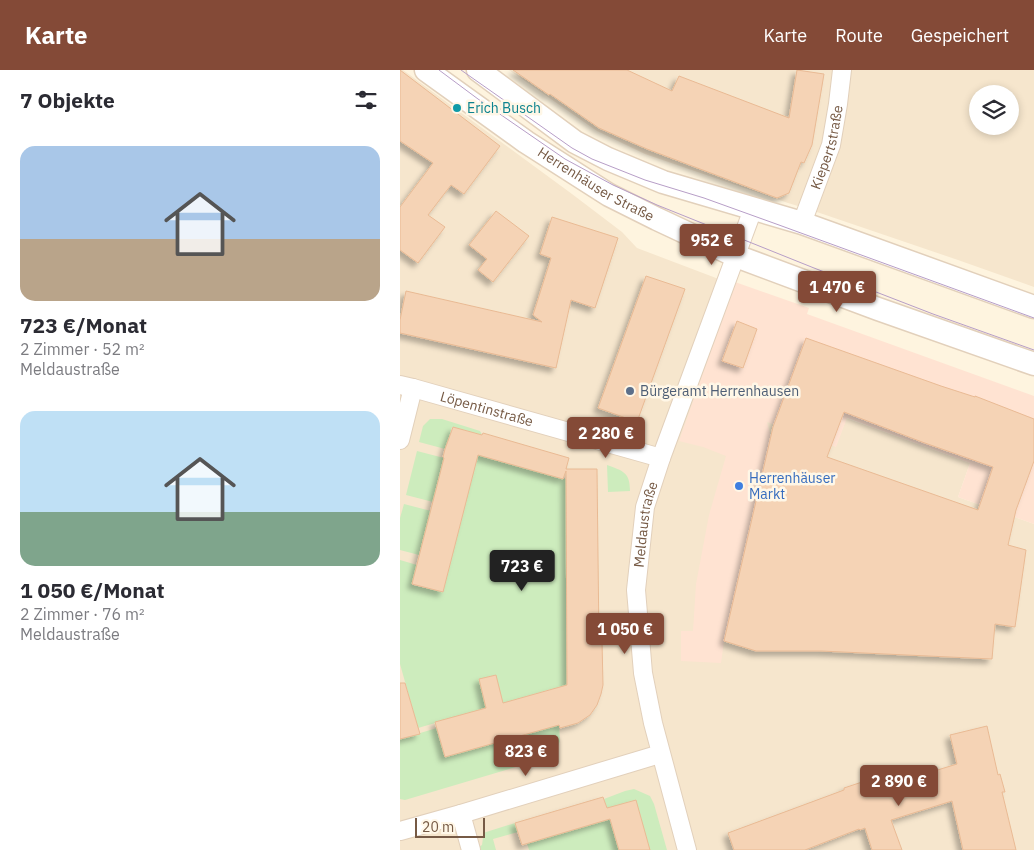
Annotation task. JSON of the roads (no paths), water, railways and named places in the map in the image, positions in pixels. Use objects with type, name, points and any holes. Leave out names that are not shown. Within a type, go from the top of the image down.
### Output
[{"type":"street","name":"Herrenhäuser Straße","points":[[426,70],[526,142],[609,195],[736,256],[1034,364]]},
{"type":"street","name":"Herrenhäuser Straße","points":[[478,70],[575,142],[608,159],[663,182],[802,223],[1034,307]]},
{"type":"street","name":"Kiepertstraße","points":[[802,223],[831,145],[842,70]]},
{"type":"street","name":"Meldaustraße","points":[[687,850],[652,723],[643,673],[636,590],[645,507],[661,458],[753,209]]},
{"type":"street","name":"Löpentinstraße","points":[[407,387],[661,458]]},
{"type":"street","points":[[400,440],[407,387]]},
{"type":"street","points":[[400,830],[461,814],[660,754]]},
{"type":"street","points":[[461,814],[471,850]]},
{"type":"tram line","points":[[439,70],[565,159],[613,185],[657,205],[814,268],[933,314],[1034,350]]},
{"type":"tram line","points":[[461,70],[572,148],[592,159],[645,180],[704,198],[1034,318]]},
{"type":"place","name":"Erich Busch","points":[[457,108]]},
{"type":"place","name":"Bürgeramt Herrenhausen","points":[[630,391]]},
{"type":"place","name":"Herrenhäuser Markt","points":[[739,486]]}]
